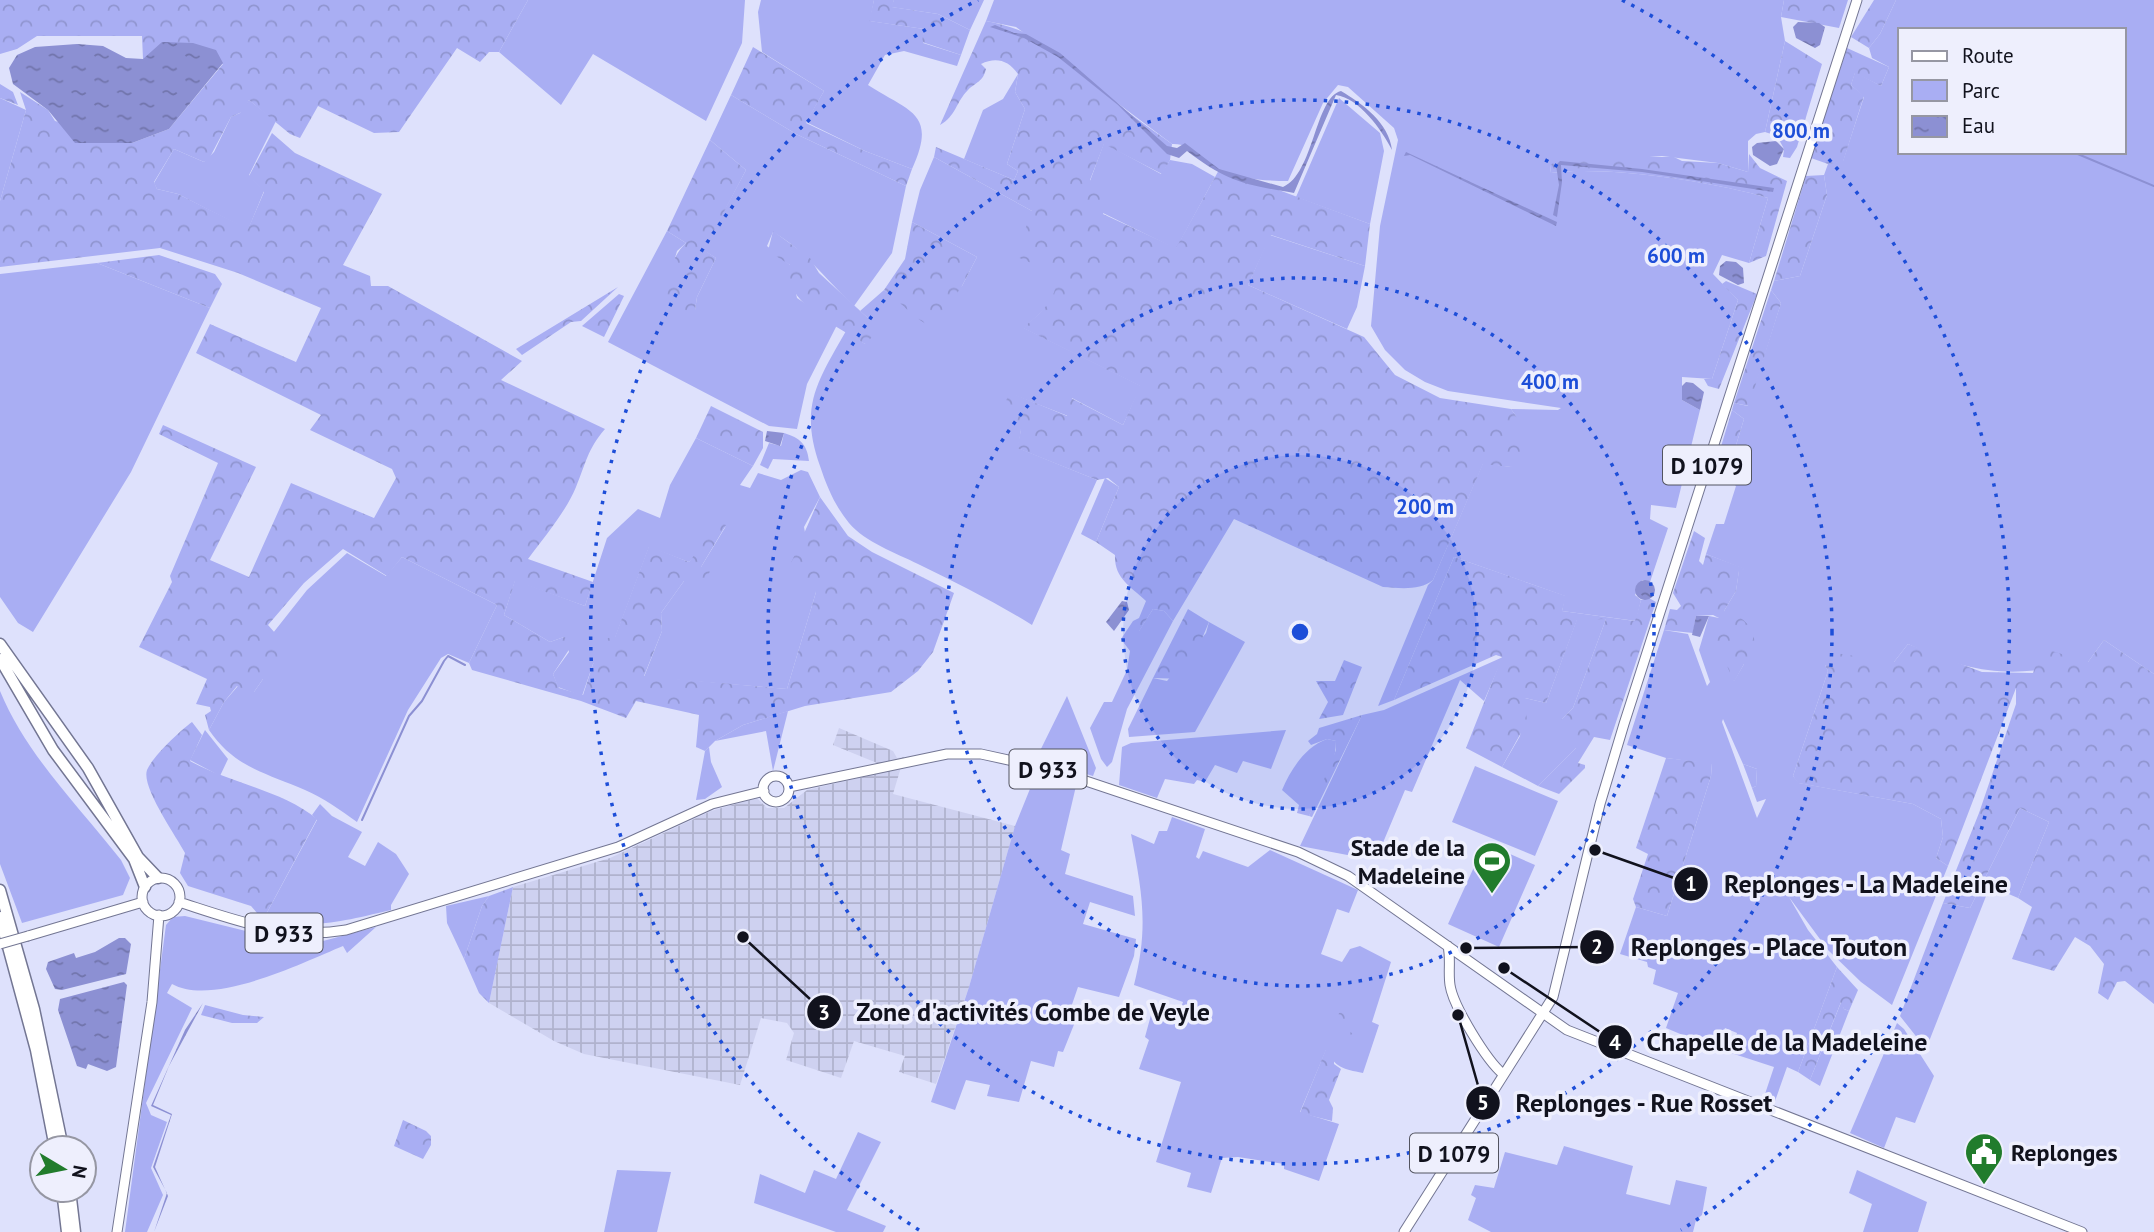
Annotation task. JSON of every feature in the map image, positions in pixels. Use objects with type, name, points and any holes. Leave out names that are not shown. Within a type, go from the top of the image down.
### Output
[{"type":"highway","points":[[0,644],[88,768],[138,857],[158,878]]},
{"type":"highway","points":[[0,659],[53,750],[134,859],[145,887]]},
{"type":"highway","points":[[0,890],[34,1009],[60,1134]]},
{"type":"highway","points":[[0,917],[33,1039],[52,1134]]},
{"type":"highway","points":[[64,1204],[67,1232]]},
{"type":"highway","points":[[72,1204],[75,1232]]},
{"type":"main road","name":"D 1079","points":[[1404,1232],[1553,997],[1600,804],[1618,744],[1857,0]]},
{"type":"main road","name":"D 933","points":[[789,787],[947,754],[981,754],[1050,769],[1298,852],[1348,876],[1567,1030],[2082,1232]]},
{"type":"main road","points":[[776,776],[785,779],[789,787],[787,796],[780,801],[768,799],[764,791],[765,783],[776,776]]},
{"type":"main road","name":"D 933","points":[[179,902],[250,925],[299,934],[346,930],[618,847],[712,804],[764,791]]},
{"type":"main road","points":[[158,878],[170,880],[176,886],[179,902],[173,911],[159,915],[149,911],[143,902],[145,887],[158,878]]},
{"type":"main road","points":[[0,944],[143,902]]},
{"type":"main road","points":[[117,1232],[152,1002],[159,915]]},
{"type":"main road","points":[[1448,946],[1450,986],[1456,1003],[1493,1064],[1503,1074]]},
{"type":"main road","points":[[1529,1001],[1543,1002],[1553,997]]},
{"type":"shaded area","points":[[839,728],[893,751],[897,758],[904,757],[893,794],[1015,826],[969,987],[936,1084],[899,1072],[905,1056],[854,1041],[841,1078],[786,1060],[794,1033],[787,1023],[761,1018],[740,1085],[584,1054],[554,1041],[489,1003],[513,887],[610,858],[711,811],[757,798],[767,808],[784,808],[807,790],[880,773],[877,763],[833,745]]},
{"type":"green space","points":[[0,0],[528,0],[499,52],[489,52],[480,62],[457,48],[399,132],[374,133],[318,106],[300,138],[290,134],[249,100],[244,111],[231,117],[209,159],[204,162],[174,149],[154,182],[157,189],[178,194],[248,229],[264,192],[249,176],[272,133],[295,153],[382,194],[343,265],[370,276],[371,286],[388,286],[522,361],[501,380],[605,429],[591,450],[566,506],[528,559],[593,582],[585,606],[515,581],[504,615],[550,642],[564,637],[574,642],[553,674],[559,688],[583,695],[593,664],[608,638],[615,637],[649,546],[689,562],[719,522],[726,525],[701,567],[710,571],[705,583],[684,581],[661,613],[662,631],[644,676],[787,689],[816,592],[788,570],[820,497],[848,536],[872,552],[954,593],[933,652],[918,671],[891,692],[805,706],[743,725],[715,741],[705,751],[696,747],[699,715],[636,701],[626,718],[581,701],[472,670],[469,663],[497,605],[402,557],[387,576],[343,549],[304,583],[268,625],[290,650],[271,678],[263,679],[254,692],[247,694],[237,686],[224,702],[209,730],[205,715],[211,711],[210,707],[196,704],[207,679],[139,647],[172,582],[170,576],[218,463],[159,434],[163,425],[256,467],[210,560],[249,577],[291,483],[374,518],[396,478],[392,469],[310,430],[321,415],[196,353],[210,324],[296,362],[321,308],[238,273],[160,248],[0,267],[0,201],[26,110],[20,92],[48,110],[55,121],[132,143],[169,129],[223,64],[143,59],[142,36],[37,36],[17,49],[0,54]]},
{"type":"green space","points":[[528,0],[745,0],[742,43],[706,121],[593,54],[561,105],[499,52]]},
{"type":"green space","points":[[761,0],[874,0],[870,21],[924,29],[923,43],[961,55],[957,66],[904,51],[885,55],[868,85],[907,108],[920,124],[922,136],[912,169],[865,151],[806,122],[824,91],[762,52],[758,12]]},
{"type":"green space","points":[[874,0],[894,0],[892,7],[938,14],[970,30],[961,55],[922,42],[924,29],[869,21]]},
{"type":"green space","points":[[894,0],[984,0],[970,30],[938,14],[891,7]]},
{"type":"green space","points":[[994,0],[1784,0],[1781,17],[1785,41],[1765,132],[1756,134],[1748,141],[1748,172],[1718,163],[1662,156],[1550,165],[1551,173],[1599,171],[1660,176],[1720,186],[1768,198],[1749,263],[1722,255],[1713,274],[1738,300],[1712,379],[1682,377],[1682,400],[1700,410],[1676,508],[1651,505],[1650,519],[1668,528],[1650,582],[1642,580],[1635,595],[1641,600],[1636,621],[1562,611],[1565,596],[1454,557],[1394,700],[1378,706],[1483,463],[1511,467],[1516,416],[1511,409],[1561,408],[1448,391],[1405,370],[1385,350],[1371,326],[1380,226],[1398,140],[1394,128],[1348,87],[1338,85],[1323,103],[1288,181],[1234,175],[1218,169],[1186,146],[1172,144],[1016,27],[986,21]]},
{"type":"green space","points":[[1784,0],[1848,0],[1839,28],[1781,17]]},
{"type":"green space","points":[[1874,0],[1896,0],[1880,34],[1869,48],[1851,37]]},
{"type":"green space","points":[[1896,0],[2154,0],[2154,674],[2104,640],[2088,662],[2017,672],[1955,663],[1908,644],[1894,662],[1825,665],[1828,671],[1793,776],[1799,783],[1913,804],[1941,819],[1943,837],[1936,858],[1948,866],[1892,1005],[1861,982],[1828,950],[1789,897],[1808,930],[1837,967],[1798,1072],[1787,1067],[1774,1104],[1763,1100],[1774,1067],[1731,1053],[1737,1033],[1725,1028],[1716,1049],[1666,1028],[1678,993],[1653,984],[1656,970],[1648,967],[1647,962],[1620,954],[1636,907],[1667,916],[1711,776],[1712,764],[1666,758],[1627,745],[1664,630],[1688,634],[1707,686],[1710,682],[1699,650],[1709,616],[1719,618],[1734,681],[1744,664],[1724,611],[1736,591],[1739,570],[1744,569],[1706,554],[1716,524],[1724,524],[1736,486],[1726,478],[1744,419],[1732,410],[1734,403],[1748,406],[1781,303],[1771,290],[1774,281],[1800,276],[1827,195],[1824,175],[1828,164],[1843,161],[1864,97],[1851,85],[1855,72],[1881,86],[1889,67],[1872,58],[1869,48],[1880,34]],"holes":[[[1723,719],[1743,764],[1757,769],[1756,786],[1752,788],[1757,802],[1766,799],[1757,818]]]},
{"type":"green space","points":[[986,21],[1008,26],[1043,41],[1123,108],[1172,144],[1170,160],[1162,174],[1104,144],[1090,180],[1108,195],[1103,214],[1176,248],[1220,168],[1370,224],[1365,266],[1271,235],[1248,285],[1364,337],[1395,375],[1440,398],[1511,409],[1516,416],[1521,453],[1511,467],[1483,464],[1433,580],[1428,584],[1402,588],[1383,587],[1234,519],[1173,621],[1164,611],[1153,609],[1138,633],[1139,618],[1146,601],[1120,576],[1115,555],[1096,542],[1119,487],[1108,478],[1097,480],[1017,448],[1021,430],[1001,417],[1009,392],[1067,416],[1071,398],[1123,425],[1140,386],[1023,328],[1047,305],[1054,291],[1057,274],[1015,256],[1032,211],[934,157],[936,147],[1014,180],[1018,171],[1007,164],[1025,109],[1015,92],[1018,74],[1006,63],[997,60],[981,64],[986,69],[983,77],[968,90],[940,125]]},
{"type":"green space","points":[[1785,41],[1822,64],[1797,147],[1790,158],[1783,157],[1784,149],[1777,136],[1765,132]]},
{"type":"green space","points":[[753,47],[824,91],[806,123],[865,151],[912,169],[906,186],[796,134],[731,95]]},
{"type":"green space","points":[[1847,48],[1889,67],[1881,86],[1855,73],[1851,85],[1864,96],[1843,162],[1828,164],[1811,158]]},
{"type":"green space","points":[[1018,74],[1015,92],[1025,109],[1007,164],[1018,171],[1014,180],[964,159],[983,110],[1003,99]]},
{"type":"green space","points":[[0,84],[13,92],[18,105],[0,98]]},
{"type":"green space","points":[[731,95],[796,134],[906,186],[892,253],[854,306],[806,257],[773,232],[767,246],[790,265],[797,298],[837,325],[807,384],[797,429],[769,426],[608,342],[667,231],[686,243],[677,251],[670,275],[695,310],[697,297],[716,258],[703,250],[746,170],[710,140]]},
{"type":"green space","points":[[0,98],[26,110],[0,201]]},
{"type":"green space","points":[[1339,98],[1380,133],[1384,151],[1370,224],[1296,197]]},
{"type":"green space","points":[[249,100],[276,121],[249,175],[264,191],[248,230],[178,194],[157,189],[154,183],[174,149],[204,162],[214,152],[231,117],[240,113]]},
{"type":"green space","points":[[710,140],[746,170],[704,250],[716,258],[697,297],[695,310],[683,313],[658,293],[677,254],[686,243],[667,231]]},
{"type":"green space","points":[[1104,143],[1161,174],[1170,160],[1192,164],[1215,177],[1176,249],[1103,213],[1090,181]]},
{"type":"green space","points":[[1749,154],[1760,168],[1787,181],[1766,256],[1749,263],[1768,198],[1720,186],[1660,176],[1599,171],[1551,173],[1550,165],[1563,157],[1674,157],[1682,161],[1718,163],[1748,172]]},
{"type":"green space","points":[[934,157],[1032,211],[1058,274],[1057,287],[1050,304],[1024,328],[1141,386],[1123,425],[1072,398],[1068,416],[1009,393],[1021,430],[1018,448],[1097,480],[1032,625],[976,593],[863,536],[844,517],[832,496],[814,445],[811,411],[819,381],[846,331],[865,344],[869,319],[860,311],[884,290],[909,308],[962,286],[977,257],[912,222],[920,190]]},
{"type":"green space","points":[[1824,175],[1827,195],[1800,276],[1774,281],[1806,176]]},
{"type":"green space","points":[[912,222],[977,257],[962,286],[933,328],[919,320],[884,290],[905,259]]},
{"type":"green space","points":[[773,231],[810,258],[819,273],[869,319],[874,335],[865,344],[802,302],[789,278],[790,265],[768,251]]},
{"type":"green space","points":[[1270,235],[1365,266],[1357,307],[1347,329],[1248,285]]},
{"type":"green space","points":[[159,255],[215,274],[222,284],[210,308],[97,263]]},
{"type":"green space","points":[[97,263],[210,308],[131,472],[33,632],[18,623],[0,597],[0,274]]},
{"type":"green space","points":[[1726,281],[1757,294],[1719,389],[1708,386],[1704,379],[1712,379],[1738,300],[1722,284]]},
{"type":"green space","points":[[618,287],[581,321],[571,322],[522,355],[516,349]]},
{"type":"green space","points":[[1771,290],[1781,303],[1749,406],[1734,403]]},
{"type":"green space","points":[[619,294],[624,296],[604,337],[582,326]]},
{"type":"green space","points":[[711,406],[763,432],[763,448],[753,466],[696,438]]},
{"type":"green space","points":[[1732,410],[1744,419],[1726,478],[1713,473]]},
{"type":"green space","points":[[784,433],[802,443],[809,461],[773,459],[768,469],[760,465],[769,443],[781,446]]},
{"type":"green space","points":[[696,438],[753,466],[740,485],[750,488],[758,473],[781,480],[801,470],[808,472],[820,497],[804,527],[816,592],[787,689],[644,677],[662,631],[661,613],[684,581],[701,567],[726,526],[689,562],[649,547],[615,638],[593,664],[582,696],[558,687],[553,674],[569,652],[564,637],[550,642],[504,615],[515,580],[585,606],[607,538],[638,509],[660,518],[670,485]]},
{"type":"green space","points":[[1105,478],[1119,487],[1096,542],[1081,534]]},
{"type":"green space","points":[[1694,531],[1705,538],[1699,561],[1703,565],[1706,554],[1746,569],[1739,571],[1736,591],[1724,611],[1740,618],[1750,628],[1755,642],[1754,660],[1744,664],[1734,682],[1714,636],[1719,618],[1713,615],[1696,616],[1693,633],[1664,630],[1670,609],[1677,610],[1681,606],[1673,593]]},
{"type":"green space","points":[[347,553],[386,576],[402,557],[497,605],[469,663],[448,654],[441,658],[408,710],[357,822],[319,797],[252,768],[229,753],[209,730],[224,702],[238,686],[254,692],[263,679],[273,633],[307,590]]},
{"type":"green space","points":[[1454,557],[1566,596],[1562,611],[1635,621],[1641,600],[1649,598],[1656,602],[1610,740],[1594,737],[1578,763],[1585,765],[1585,768],[1559,794],[1538,786],[1576,748],[1576,737],[1568,737],[1558,730],[1562,719],[1573,708],[1606,619],[1577,620],[1546,703],[1525,698],[1527,722],[1502,767],[1466,748],[1502,657],[1496,655],[1394,700]]},
{"type":"green space","points":[[1153,609],[1164,611],[1173,621],[1127,709],[1112,762],[1107,767],[1101,759],[1090,728],[1104,702],[1112,702],[1127,670],[1130,651],[1121,639],[1133,621],[1139,618],[1139,631]]},
{"type":"green space","points":[[1188,609],[1209,622],[1185,679],[1153,678]]},
{"type":"green space","points":[[1577,619],[1606,619],[1573,708],[1562,719],[1576,737],[1576,748],[1538,786],[1502,767],[1520,736],[1525,698],[1546,703]]},
{"type":"green space","points":[[1209,622],[1245,642],[1195,732],[1129,737],[1128,729],[1153,678],[1167,681],[1206,633]]},
{"type":"green space","points":[[2104,640],[2154,674],[2154,1004],[2125,981],[2117,982],[2108,1000],[2098,993],[2104,964],[2090,946],[2075,937],[2054,971],[2012,959],[2032,907],[2018,898],[2049,822],[2020,808],[1970,908],[1943,903],[1979,813],[2016,704],[2016,688],[1948,866],[1936,858],[1943,837],[1941,819],[1913,804],[1798,783],[1793,776],[1828,671],[1825,665],[1829,652],[1894,662],[1908,644],[1982,672],[2033,673],[2042,648],[2088,662]]},
{"type":"green space","points":[[1503,657],[1484,701],[1460,680],[1412,792],[1405,790],[1377,857],[1358,857],[1300,846],[1362,715],[1384,710]]},
{"type":"green space","points":[[1344,660],[1362,667],[1343,715],[1319,719],[1328,702],[1316,681],[1335,681]]},
{"type":"green space","points":[[0,691],[11,715],[39,759],[121,860],[130,878],[123,895],[22,923],[0,864]]},
{"type":"green space","points":[[1067,696],[1096,768],[1093,776],[1036,759]]},
{"type":"green space","points":[[788,711],[773,771],[766,731],[715,741],[743,725]]},
{"type":"green space","points":[[1362,715],[1312,817],[1309,816],[1336,750],[1336,741],[1327,739],[1311,745],[1308,741],[1317,734],[1319,728]]},
{"type":"green space","points":[[192,722],[202,735],[190,761],[288,801],[317,819],[263,920],[251,906],[188,886],[180,873],[185,853],[149,788],[147,770],[150,764],[167,744]]},
{"type":"green space","points":[[205,730],[228,759],[220,776],[190,760]]},
{"type":"green space","points":[[1286,730],[1271,769],[1243,761],[1237,773],[1215,765],[1205,782],[1197,780],[1194,784],[1165,779],[1157,798],[1119,785],[1122,747],[1131,743]]},
{"type":"green space","points":[[1327,739],[1336,741],[1327,780],[1309,816],[1297,813],[1299,805],[1282,790],[1300,760],[1312,747]]},
{"type":"green space","points":[[709,747],[711,762],[722,787],[705,799],[696,800],[705,751]]},
{"type":"green space","points":[[1666,758],[1712,763],[1711,776],[1667,916],[1636,907],[1633,899],[1648,854],[1636,848]]},
{"type":"green space","points":[[1743,764],[1757,769],[1756,786],[1752,788]]},
{"type":"green space","points":[[1475,766],[1558,801],[1535,856],[1452,822]]},
{"type":"green space","points":[[1036,774],[1076,786],[1061,850],[1070,854],[1065,874],[1133,896],[1135,916],[1090,902],[1083,924],[1136,939],[1134,956],[1119,997],[1078,987],[1067,1019],[1075,1022],[1063,1052],[1058,1051],[1054,1067],[1031,1061],[1019,1102],[987,1096],[990,1085],[966,1080],[955,1110],[931,1102],[969,987],[1015,826]]},
{"type":"green space","points":[[320,804],[332,816],[362,832],[348,857],[365,866],[378,842],[396,854],[409,874],[391,905],[391,910],[327,923],[298,924],[263,920],[317,820],[312,815]]},
{"type":"green space","points":[[2020,808],[2049,822],[2018,898],[1990,886],[1928,1044],[1919,1040],[1900,1016],[1943,903],[1970,908]]},
{"type":"green space","points":[[1172,817],[1205,829],[1196,857],[1199,859],[1203,851],[1248,867],[1270,850],[1358,890],[1349,913],[1337,909],[1321,954],[1342,962],[1350,949],[1360,946],[1391,962],[1372,1022],[1379,1025],[1363,1073],[1341,1067],[1326,1050],[1300,1112],[1339,1124],[1319,1181],[1284,1169],[1284,1164],[1238,1157],[1222,1158],[1211,1193],[1187,1187],[1191,1173],[1156,1162],[1181,1082],[1139,1069],[1149,1040],[1145,1037],[1151,1015],[1176,1021],[1183,1002],[1134,985],[1143,927],[1131,834],[1154,844],[1159,831],[1167,831]]},
{"type":"green space","name":"Stade de la Madeleine","points":[[1485,843],[1535,865],[1499,947],[1448,924]]},
{"type":"green space","points":[[513,887],[489,1003],[479,993],[464,959],[482,906],[489,896]]},
{"type":"green space","points":[[489,896],[482,906],[464,959],[447,923],[446,906]]},
{"type":"green space","points":[[185,916],[287,941],[323,941],[376,927],[347,953],[343,946],[282,972],[233,987],[189,990],[172,984],[167,993],[192,1008],[146,1103],[151,1115],[167,1122],[151,1168],[163,1195],[147,1232],[125,1232],[166,925],[173,917]]},
{"type":"green space","points":[[1837,967],[1858,990],[1849,1011],[1844,1009],[1841,1002],[1810,1080],[1798,1072]]},
{"type":"green space","points":[[1842,1000],[1844,1009],[1849,1011],[1820,1086],[1810,1080]]},
{"type":"green space","points":[[205,1005],[243,1015],[264,1017],[257,1023],[232,1023],[201,1015]]},
{"type":"green space","points":[[1348,1011],[1357,1017],[1347,1025],[1353,1034],[1350,1043],[1331,1041],[1339,1013]]},
{"type":"green space","points":[[1897,1023],[1904,1029],[1934,1076],[1915,1123],[1896,1117],[1884,1148],[1850,1133]]},
{"type":"green space","points":[[1326,1049],[1334,1053],[1334,1064],[1341,1069],[1329,1100],[1333,1108],[1332,1121],[1300,1113]]},
{"type":"green space","points":[[403,1120],[431,1136],[431,1145],[423,1159],[394,1146]]},
{"type":"green space","points":[[858,1132],[881,1142],[847,1210],[886,1226],[883,1232],[836,1232],[754,1203],[760,1174],[805,1193],[814,1170],[836,1179]]},
{"type":"green space","points":[[1564,1146],[1633,1166],[1626,1194],[1670,1205],[1676,1180],[1707,1187],[1702,1215],[1696,1220],[1693,1232],[1491,1232],[1468,1220],[1476,1198],[1471,1195],[1475,1185],[1494,1188],[1505,1152],[1557,1165]]},
{"type":"green space","points":[[617,1170],[671,1172],[657,1232],[604,1232]]},
{"type":"green space","points":[[1857,1170],[1927,1202],[1918,1232],[1863,1232],[1872,1204],[1849,1193]]},
{"type":"water","points":[[1798,22],[1819,23],[1825,27],[1820,45],[1815,48],[1796,38],[1793,27]]},
{"type":"water","points":[[995,25],[1014,33],[1026,34],[1060,53],[1167,146],[1177,148],[1185,143],[1219,169],[1283,187],[1301,167],[1325,107],[1332,96],[1341,91],[1374,115],[1386,131],[1392,150],[1361,108],[1345,97],[1336,95],[1294,193],[1249,184],[1213,169],[1187,151],[1179,158],[1167,154],[1118,105],[1058,57],[1024,38],[990,27]]},
{"type":"water","points":[[162,42],[193,43],[216,50],[223,63],[169,129],[132,143],[75,143],[48,110],[13,84],[9,68],[17,55],[35,47],[77,44],[103,46],[126,58],[143,59]]},
{"type":"water","points":[[1776,141],[1784,149],[1777,164],[1770,166],[1753,155],[1752,147],[1757,143]]},
{"type":"water","points":[[1406,152],[1557,222],[1556,226],[1410,155],[1404,156]]},
{"type":"water","points":[[1560,161],[1642,169],[1774,188],[1773,192],[1642,172],[1561,165],[1562,182],[1557,217],[1553,215],[1559,185],[1556,165]]},
{"type":"water","points":[[1726,261],[1736,262],[1743,268],[1744,283],[1738,285],[1719,275],[1720,266]]},
{"type":"water","points":[[1686,382],[1693,383],[1704,392],[1700,410],[1682,400],[1682,386]]},
{"type":"water","points":[[767,431],[784,433],[780,446],[765,441]]},
{"type":"water","points":[[1645,580],[1652,583],[1655,590],[1652,597],[1645,600],[1638,597],[1635,590],[1638,583]]},
{"type":"water","points":[[1122,601],[1127,602],[1129,610],[1114,631],[1106,622]]},
{"type":"water","points":[[1696,616],[1709,616],[1700,637],[1692,635]]},
{"type":"water","points":[[119,938],[125,938],[131,944],[126,974],[62,990],[55,989],[46,969],[48,962],[74,953],[76,958],[95,952]]},
{"type":"water","points":[[124,982],[127,985],[116,1067],[107,1071],[88,1064],[86,1069],[77,1066],[58,1010],[60,999]]},
{"type":"water","points":[[203,1003],[169,1066],[153,1105],[172,1114],[155,1167],[165,1189],[153,1167],[171,1115],[151,1106],[185,1030]]},
{"type":"water","points":[[167,1193],[168,1196],[154,1232]]},
{"type":"waterway","points":[[2078,154],[2154,186]]},
{"type":"waterway","points":[[362,820],[409,716],[422,701],[444,661],[448,656],[465,665]]},
{"type":"place","name":"Replonges - La Madeleine","points":[[1595,850]]},
{"type":"place","name":"Stade de la Madeleine","points":[[1492,895]]},
{"type":"place","name":"Zone d'activités Combe de Veyle","points":[[743,937]]},
{"type":"place","name":"Replonges - Place Touton","points":[[1466,948]]},
{"type":"place","name":"Chapelle de la Madeleine","points":[[1504,968]]},
{"type":"place","name":"Replonges - Rue Rosset","points":[[1458,1015]]},
{"type":"place","name":"Replonges","points":[[1984,1186]]}]
